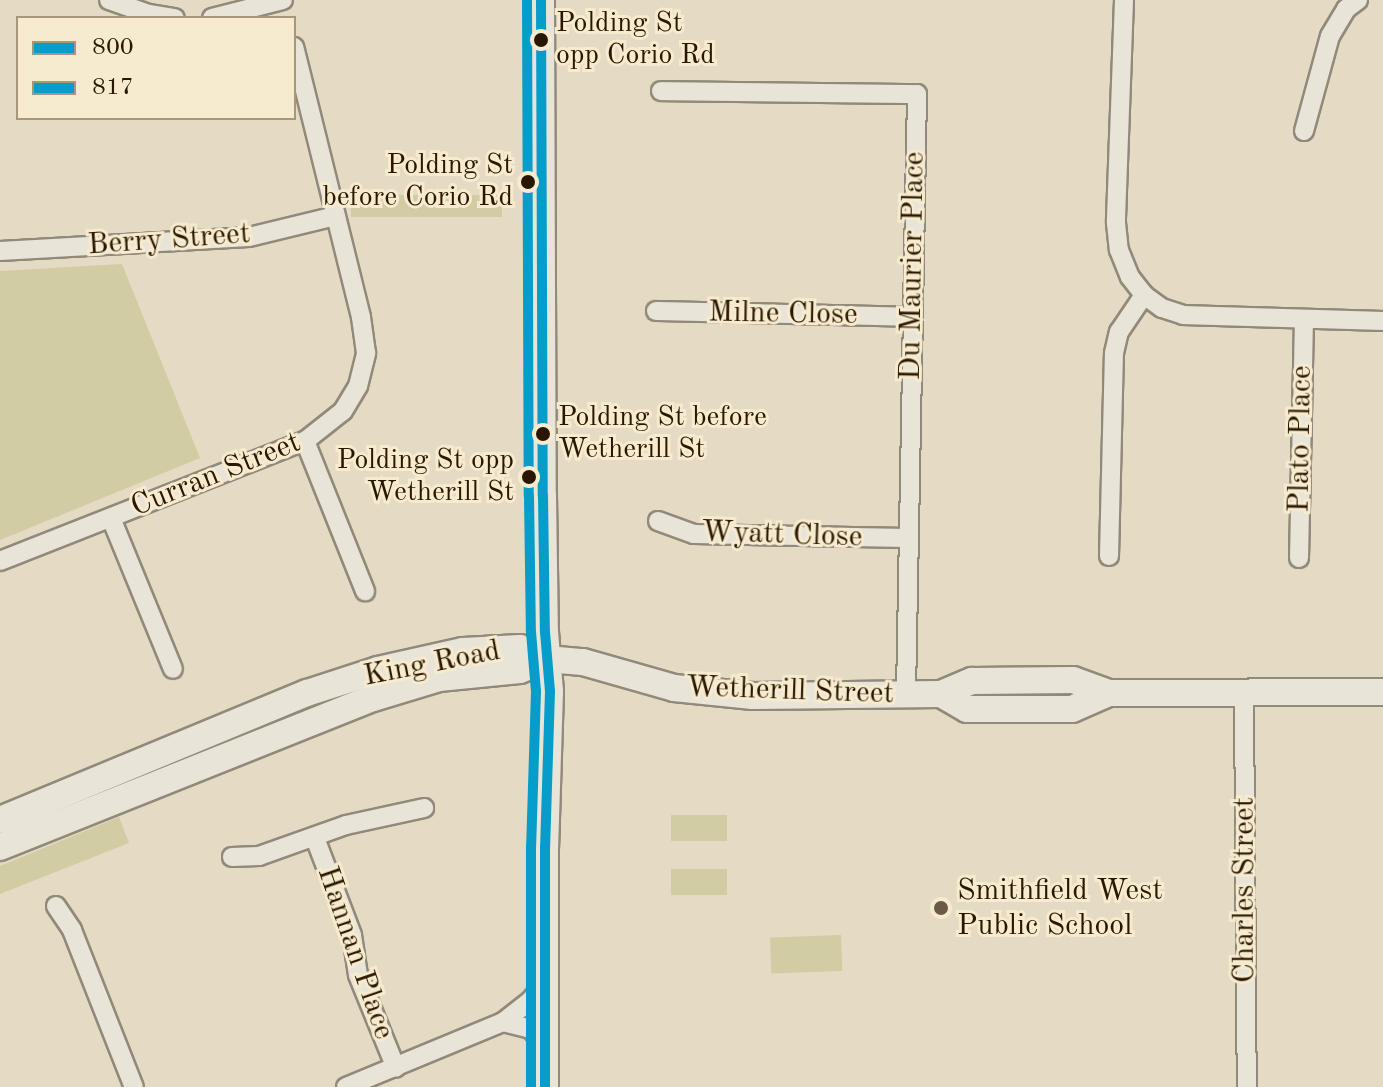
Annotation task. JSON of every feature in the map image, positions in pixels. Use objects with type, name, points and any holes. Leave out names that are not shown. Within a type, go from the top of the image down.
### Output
[{"type":"main road","points":[[541,0],[543,496],[550,756],[545,847],[545,1087]]},
{"type":"main road","name":"King Road","points":[[0,820],[293,699],[378,670],[475,651],[520,648],[547,659]]},
{"type":"main road","name":"Wetherill Street","points":[[547,659],[583,662],[674,688],[716,694],[941,694],[967,709],[1072,709],[1109,693],[1383,692]]},
{"type":"main road","name":"King Road","points":[[0,847],[373,698],[439,678],[520,670],[547,659]]},
{"type":"street","points":[[109,0],[162,16]]},
{"type":"street","points":[[220,16],[282,0]]},
{"type":"street","points":[[1124,0],[1116,223],[1119,250],[1130,277],[1144,295],[1162,308],[1183,315],[1383,321]]},
{"type":"street","points":[[1304,131],[1330,36],[1346,9],[1358,0]]},
{"type":"street","name":"Curran Street","points":[[0,561],[305,441],[323,430],[343,411],[364,371],[366,353],[361,317],[296,55]]},
{"type":"street","name":"Du Maurier Place","points":[[661,91],[917,94],[906,694]]},
{"type":"street","name":"Berry Street","points":[[0,251],[249,237],[335,216]]},
{"type":"street","points":[[1109,556],[1114,353],[1119,332],[1144,295]]},
{"type":"street","name":"Milne Close","points":[[656,311],[911,317]]},
{"type":"street","name":"Plato Place","points":[[1299,558],[1304,320]]},
{"type":"street","points":[[305,441],[365,591]]},
{"type":"street","points":[[111,518],[173,669]]},
{"type":"street","name":"Wyatt Close","points":[[658,521],[694,534],[907,538]]},
{"type":"street","name":"Charles Street","points":[[1244,693],[1247,1087]]},
{"type":"street","name":"Hannan Place","points":[[232,857],[259,856],[346,825],[424,808]]},
{"type":"street","name":"Hannan Place","points":[[315,838],[352,935],[358,975],[396,1068]]},
{"type":"street","points":[[56,906],[72,930],[134,1087]]},
{"type":"street","points":[[346,1087],[503,1022],[531,1000],[545,983]]},
{"type":"street","points":[[503,1022],[531,1029],[545,1046]]},
{"type":"shaded area","points":[[351,195],[502,195],[502,217],[351,217]]},
{"type":"shaded area","points":[[122,264],[200,458],[0,540],[0,271]]},
{"type":"shaded area","points":[[671,815],[727,815],[727,841],[671,841]]},
{"type":"shaded area","points":[[119,817],[129,843],[0,894],[0,866]]},
{"type":"shaded area","points":[[671,869],[727,869],[727,895],[671,895]]},
{"type":"shaded area","points":[[841,935],[842,971],[771,973],[770,937]]},
{"type":"transit line","name":"817","points":[[527,0],[529,496],[531,632],[536,691],[531,847],[531,1087]]},
{"type":"transit line","name":"800","points":[[541,0],[543,496],[545,632],[550,691],[545,847],[545,1087]]},
{"type":"place","name":"Polding St opp Corio Rd","points":[[541,40]]},
{"type":"place","name":"Polding St before Corio Rd","points":[[528,182]]},
{"type":"place","name":"Polding St before Wetherill St","points":[[543,434]]},
{"type":"place","name":"Polding St opp Wetherill St","points":[[529,477]]},
{"type":"place","name":"Smithfield West Public School","points":[[941,908]]}]
